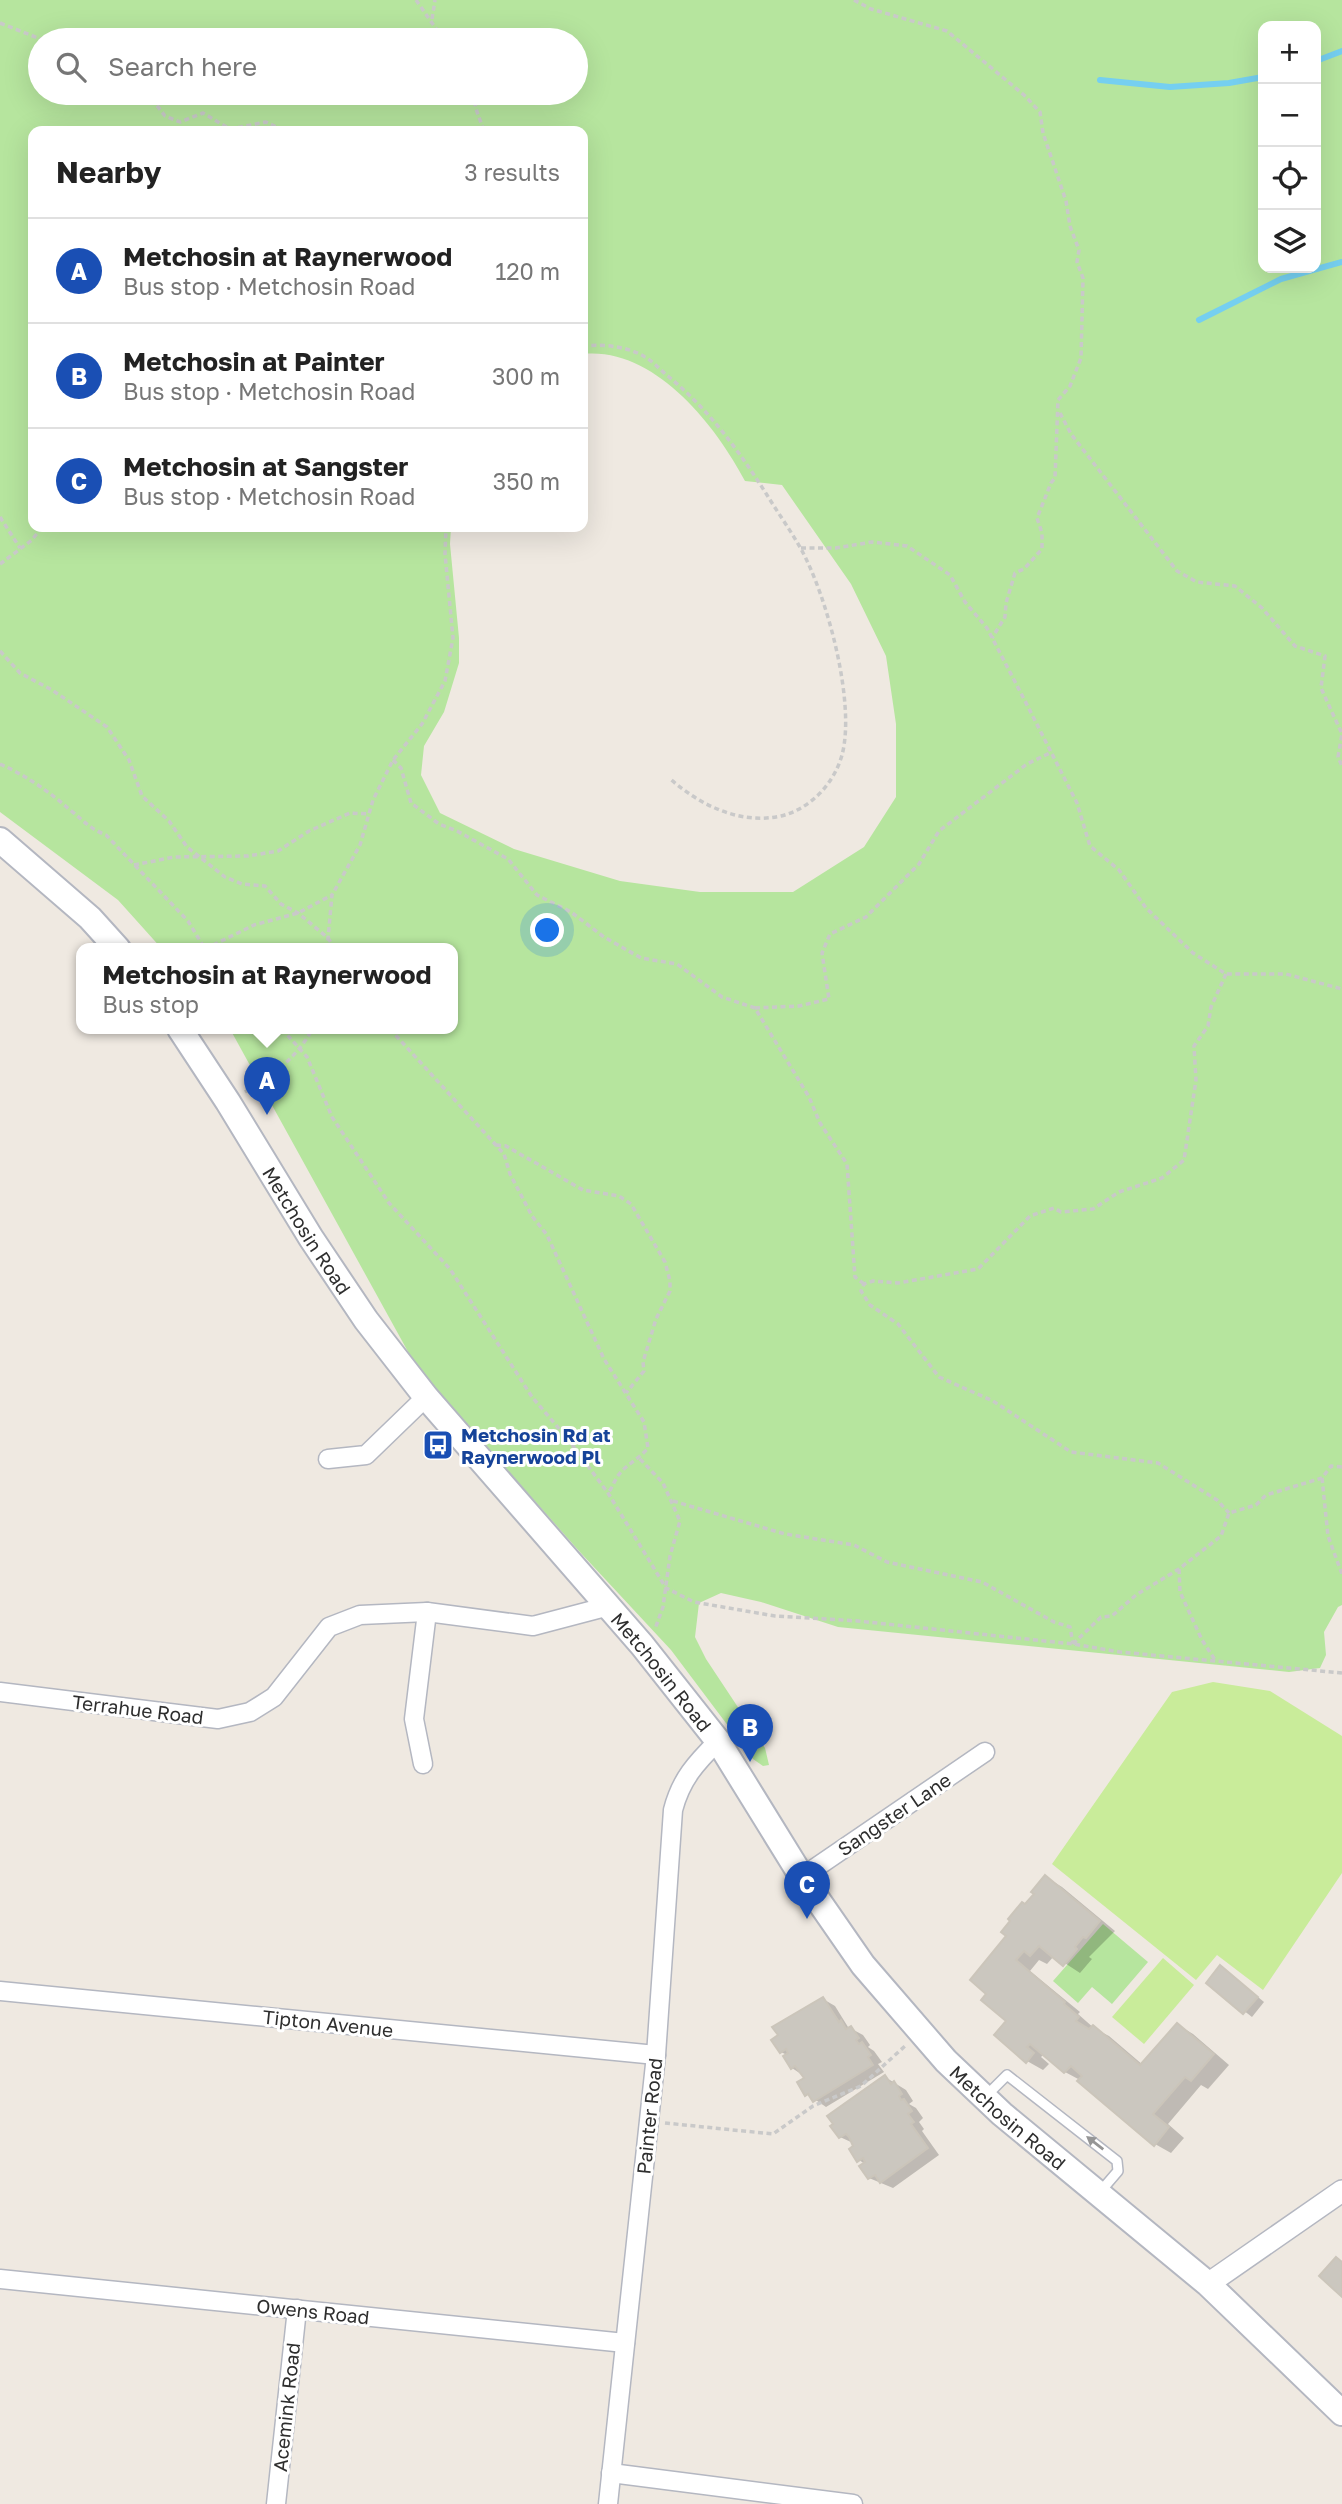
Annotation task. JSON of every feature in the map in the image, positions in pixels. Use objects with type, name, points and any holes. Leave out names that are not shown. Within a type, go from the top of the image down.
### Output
[{"type":"main road","points":[[0,840],[90,918],[113,943]]},
{"type":"main road","name":"Metchosin Road","points":[[183,1034],[366,1320],[425,1397],[609,1606],[718,1741],[802,1877],[863,1965],[946,2061],[985,2098],[1208,2284],[1342,2413]]},
{"type":"street","points":[[328,1459],[366,1455],[425,1397]]},
{"type":"street","name":"Terrahue Road","points":[[0,1692],[218,1719],[250,1713],[274,1697],[329,1627],[360,1615],[427,1612],[533,1626],[609,1606]]},
{"type":"street","points":[[423,1764],[414,1719],[427,1612]]},
{"type":"street","name":"Painter Road","points":[[608,2504],[656,2055],[673,1810],[679,1789],[697,1762],[718,1741]]},
{"type":"street","name":"Sangster Lane","points":[[802,1877],[985,1752]]},
{"type":"street","name":"Tipton Avenue","points":[[0,1991],[656,2055]]},
{"type":"street","points":[[1208,2284],[1342,2191]]},
{"type":"street","name":"Owens Road","points":[[0,2279],[625,2343]]},
{"type":"street","name":"Acemink Road","points":[[276,2504],[297,2309]]},
{"type":"street","points":[[611,2473],[853,2504]]},
{"type":"lane","points":[[985,2098],[1007,2075],[1117,2161],[1118,2171],[1099,2193]]},
{"type":"path","points":[[416,0],[437,28]]},
{"type":"path","points":[[432,19],[435,0]]},
{"type":"path","points":[[854,0],[871,9],[947,31],[1040,112],[1043,133],[1079,250],[1077,262],[1083,278],[1081,358],[1070,386],[1058,400],[1055,478],[1037,518],[1042,533],[1042,549],[1024,569],[1015,573],[1006,603],[1005,617],[992,638]]},
{"type":"path","points":[[0,23],[28,34]]},
{"type":"path","points":[[157,105],[165,116],[180,122],[203,113],[225,126]]},
{"type":"path","points":[[475,105],[482,126]]},
{"type":"path","points":[[245,126],[266,122],[274,126]]},
{"type":"path","points":[[588,346],[614,346],[645,357],[682,388],[731,440],[801,548],[826,613],[841,680],[845,743],[837,769],[831,781],[812,801],[800,808],[787,814],[758,819],[744,817],[712,807],[669,778]]},
{"type":"path","points":[[1058,411],[1071,434],[1177,571],[1197,582],[1235,586],[1262,608],[1295,646],[1325,656],[1321,688],[1342,734],[1338,757],[1342,766]]},
{"type":"path","points":[[0,517],[20,548]]},
{"type":"path","points":[[0,564],[32,540],[38,532]]},
{"type":"path","points":[[328,943],[332,895],[360,845],[373,800],[393,760],[422,724],[438,697],[450,664],[453,638],[445,554],[446,532]]},
{"type":"path","points":[[801,548],[836,548],[872,542],[907,546],[950,575],[965,602],[992,638],[1052,752],[1077,803],[1090,846],[1119,870],[1146,908],[1194,953],[1226,974],[1286,974],[1342,989]]},
{"type":"path","points":[[0,650],[20,673],[52,690],[107,727],[129,760],[142,796],[169,821],[187,847],[225,877],[242,884],[265,886],[281,904],[298,913],[331,943]]},
{"type":"path","points":[[393,760],[401,768],[411,803],[439,824],[508,859],[537,895],[571,912],[604,937],[641,958],[677,964],[722,997],[755,1008],[799,1006],[829,999],[822,953],[830,934],[866,917],[919,864],[939,831],[1027,764],[1052,752]]},
{"type":"path","points":[[0,764],[18,772],[69,809],[89,829],[106,835],[188,921],[201,943]]},
{"type":"path","points":[[134,866],[174,857],[248,856],[278,850],[309,831],[350,813],[369,814]]},
{"type":"path","points":[[217,943],[254,925],[298,913],[332,895]]},
{"type":"path","points":[[1226,974],[1211,1007],[1208,1026],[1194,1046],[1196,1080],[1184,1160],[1162,1178],[1119,1192],[1093,1209],[1061,1212],[1054,1208],[1030,1216],[978,1269],[898,1283],[873,1281],[864,1284],[861,1291],[870,1305],[898,1324],[939,1377],[993,1401],[1071,1452],[1158,1463],[1217,1500],[1229,1513]]},
{"type":"path","points":[[755,1008],[809,1097],[820,1124],[847,1164],[855,1277],[864,1284]]},
{"type":"path","points":[[286,1034],[307,1057],[332,1117],[389,1203],[450,1269],[532,1396],[607,1493],[666,1588],[694,1602],[775,1616],[871,1622],[1073,1644],[1120,1652],[1342,1672]]},
{"type":"path","points":[[228,1102],[276,1072],[300,1050],[309,1034]]},
{"type":"path","points":[[395,1034],[504,1154],[510,1174],[532,1216],[547,1235],[604,1359],[644,1422],[648,1448],[640,1459],[620,1474],[607,1493]]},
{"type":"path","points":[[496,1145],[506,1146],[583,1190],[618,1196],[631,1203],[665,1262],[670,1291],[656,1319],[643,1362],[644,1371],[626,1393]]},
{"type":"path","points":[[640,1459],[663,1483],[680,1521],[656,1627],[642,1645]]},
{"type":"path","points":[[1229,1513],[1256,1504],[1266,1494],[1322,1478],[1331,1466],[1342,1467]]},
{"type":"path","points":[[1322,1478],[1328,1536],[1342,1574]]},
{"type":"path","points":[[673,1501],[785,1534],[854,1545],[887,1562],[982,1582],[1054,1622],[1070,1627],[1073,1644]]},
{"type":"path","points":[[1073,1644],[1101,1617],[1112,1616],[1136,1595],[1179,1569],[1221,1536],[1229,1513]]},
{"type":"path","points":[[1179,1569],[1180,1592],[1215,1661]]},
{"type":"path","points":[[649,2121],[773,2134],[813,2106],[861,2086],[920,2032]]},
{"type":"green space","points":[[0,0],[1342,0],[1342,1605],[1338,1607],[1324,1632],[1326,1655],[1320,1668],[1289,1672],[838,1627],[761,1602],[721,1593],[699,1603],[695,1637],[706,1659],[765,1748],[769,1765],[763,1766],[753,1759],[671,1650],[579,1551],[417,1368],[233,1034],[458,1034],[458,943],[157,943],[118,900],[0,812]]},
{"type":"green space","points":[[1213,1682],[1270,1691],[1342,1736],[1342,1873],[1263,1990],[1217,1955],[1196,1980],[1052,1864],[1172,1692]]},
{"type":"green space","points":[[1103,1924],[1148,1962],[1112,2004],[1092,1987],[1078,2003],[1053,1981]]},
{"type":"green space","points":[[1163,1958],[1194,1985],[1144,2044],[1112,2017]]},
{"type":"building","points":[[1045,1875],[1100,1921],[1086,1938],[1083,1937],[1063,1966],[1039,1946],[1030,1956],[1024,1951],[1016,1960],[1065,2002],[1079,2017],[1076,2021],[1089,2029],[1093,2025],[1140,2065],[1177,2023],[1214,2054],[1191,2081],[1185,2077],[1153,2114],[1169,2127],[1154,2146],[1077,2081],[1082,2076],[1071,2066],[1064,2073],[1030,2044],[1027,2047],[1034,2053],[1026,2063],[994,2035],[1006,2021],[981,2000],[986,1994],[970,1980],[1006,1936],[1001,1932],[1010,1921],[1008,1919],[1022,1902],[1025,1904],[1034,1894],[1031,1892]]},
{"type":"building","points":[[1220,1965],[1258,1997],[1243,2014],[1206,1983]]},
{"type":"building","points":[[823,1997],[839,2022],[841,2020],[846,2029],[851,2026],[859,2038],[856,2040],[859,2044],[862,2042],[871,2055],[868,2057],[873,2065],[813,2102],[808,2094],[805,2096],[797,2082],[804,2078],[795,2066],[791,2069],[783,2056],[788,2053],[786,2049],[780,2053],[771,2040],[778,2035],[772,2027]]},
{"type":"building","points":[[885,2075],[891,2084],[894,2081],[902,2094],[899,2096],[901,2100],[904,2099],[912,2111],[908,2114],[914,2122],[911,2124],[928,2148],[880,2183],[875,2175],[868,2179],[859,2166],[865,2162],[863,2158],[857,2162],[849,2149],[853,2146],[849,2137],[846,2134],[839,2138],[830,2126],[833,2124],[827,2116]]},
{"type":"building","points":[[1336,2257],[1342,2262],[1342,2297],[1319,2276]]},
{"type":"waterway","points":[[1321,59],[1342,51]]},
{"type":"waterway","points":[[1100,80],[1170,87],[1229,83],[1258,78]]},
{"type":"waterway","points":[[1199,320],[1281,279],[1342,262]]},
{"type":"place","name":"Metchosin at Raynerwood","points":[[267,1115]]},
{"type":"place","name":"Metchosin Rd at Raynerwood Pl","points":[[438,1445]]},
{"type":"place","name":"Metchosin at Painter","points":[[750,1762]]},
{"type":"place","name":"Metchosin at Sangster","points":[[807,1919]]}]
